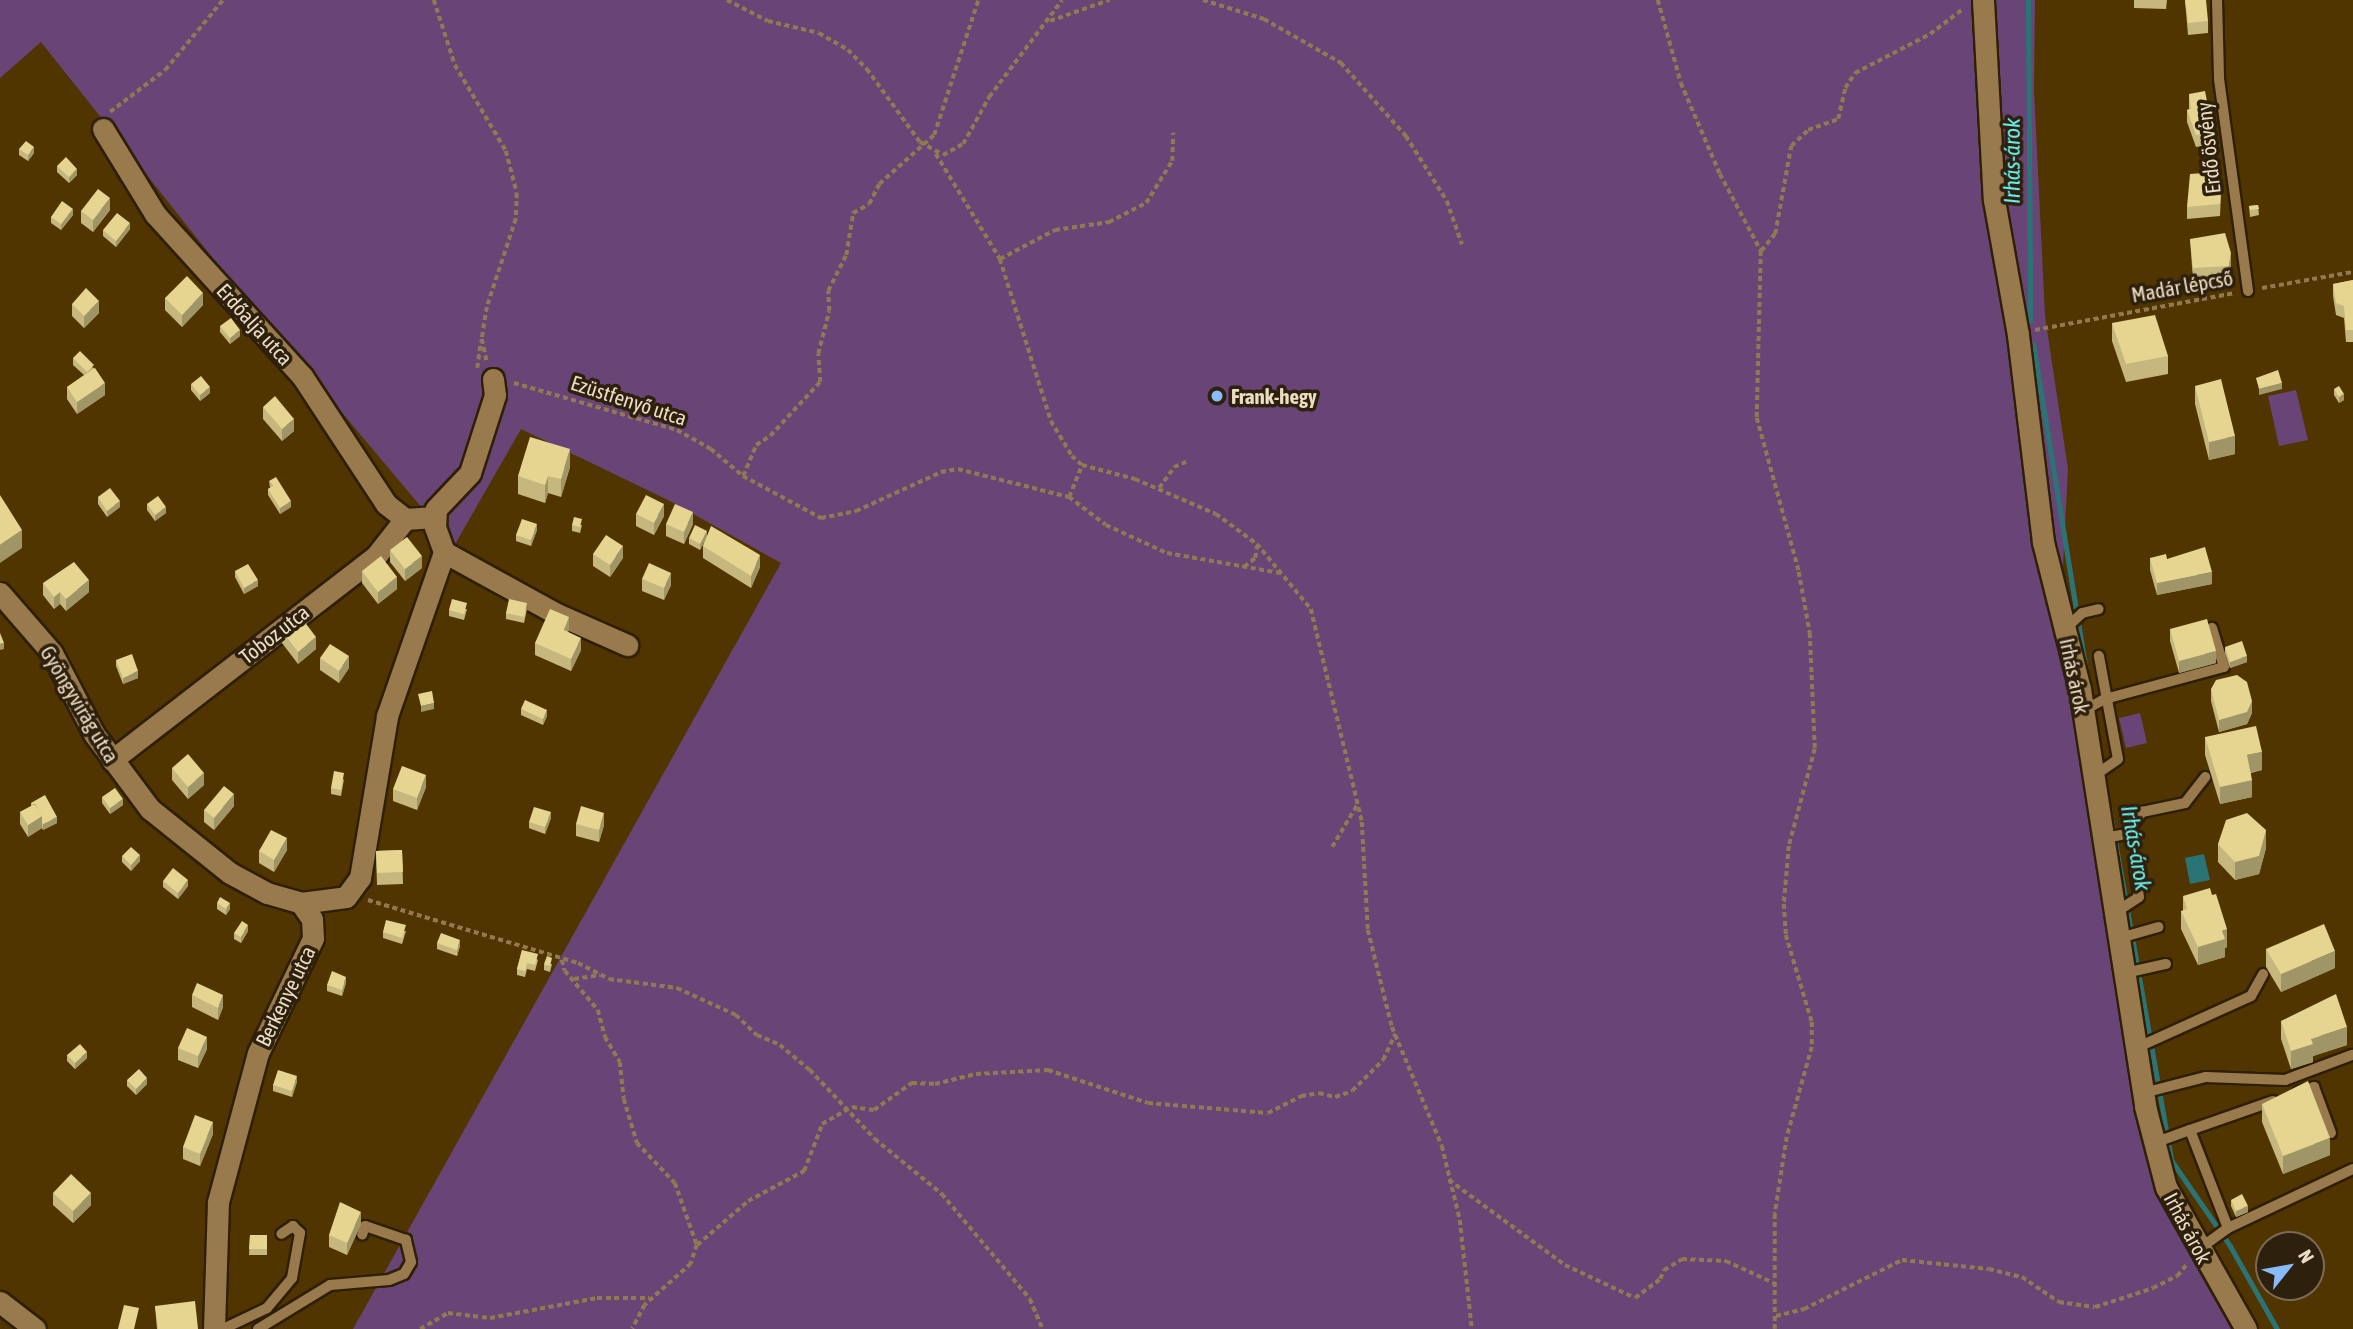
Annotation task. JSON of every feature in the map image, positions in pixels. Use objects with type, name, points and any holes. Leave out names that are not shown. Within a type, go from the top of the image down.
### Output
[{"type":"street","name":"Irhás árok","points":[[1975,3],[1994,200],[2018,335],[2043,542],[2083,711],[2102,770],[2104,838],[2116,912],[2129,936],[2135,971],[2136,1048],[2143,1093],[2166,1187],[2246,1329]]},
{"type":"street","name":"Erdőalja utca","points":[[103,129],[155,214],[302,376],[386,504],[405,520]]},
{"type":"street","points":[[301,903],[346,897],[360,878],[387,716],[444,552],[435,517],[443,499],[470,473],[495,395],[493,379]]},
{"type":"street","points":[[405,520],[435,517]]},
{"type":"street","name":"Toboz utca","points":[[112,760],[376,556],[405,520]]},
{"type":"street","points":[[444,552],[557,614],[627,645]]},
{"type":"street","name":"Gyöngyvirág utca","points":[[0,593],[52,653],[112,760],[150,809],[230,873],[267,893],[301,903]]},
{"type":"street","name":"Berkenye utca","points":[[214,1329],[218,1202],[258,1053],[313,938],[312,919],[301,903]]},
{"type":"street","points":[[0,1302],[35,1329]]},
{"type":"lane","name":"Erdő ösvény","points":[[2217,0],[2219,79],[2248,291]]},
{"type":"lane","points":[[2065,629],[2081,613],[2098,609]]},
{"type":"lane","points":[[2083,711],[2105,699],[2224,667],[2212,628]]},
{"type":"lane","points":[[2099,656],[2118,759],[2102,770]]},
{"type":"lane","points":[[2104,838],[2127,834],[2143,812],[2185,803],[2205,777]]},
{"type":"lane","points":[[2116,912],[2139,897],[2135,867]]},
{"type":"lane","points":[[2129,936],[2158,927]]},
{"type":"lane","points":[[2135,971],[2166,964]]},
{"type":"lane","points":[[2136,1048],[2251,996],[2263,974]]},
{"type":"lane","points":[[2143,1093],[2206,1077],[2285,1080],[2352,1055]]},
{"type":"lane","points":[[2154,1143],[2314,1087],[2331,1133]]},
{"type":"lane","points":[[2184,1132],[2228,1228]]},
{"type":"lane","points":[[2199,1249],[2228,1228],[2353,1169]]},
{"type":"lane","points":[[223,1329],[267,1308],[292,1278],[300,1233],[293,1226],[281,1234]]},
{"type":"lane","points":[[258,1329],[330,1285],[389,1280],[404,1274],[411,1262],[406,1240],[365,1226],[362,1235]]},
{"type":"path","points":[[103,129],[115,107],[165,70],[223,0]]},
{"type":"path","points":[[434,0],[455,65],[506,151],[517,193],[516,219],[497,272],[482,339],[493,379]]},
{"type":"path","points":[[727,0],[768,21],[819,33],[848,50],[923,146],[936,154],[1000,259],[1051,421],[1082,465],[1159,488],[1216,514],[1257,544],[1300,590],[1317,623],[1364,838],[1368,930],[1395,1034],[1438,1131],[1460,1220],[1472,1329]]},
{"type":"path","points":[[743,476],[756,445],[770,436],[820,382],[818,354],[829,311],[828,291],[846,255],[853,213],[869,204],[879,184],[934,135],[945,111],[978,0]]},
{"type":"path","points":[[936,154],[949,153],[962,144],[989,97],[1062,0]]},
{"type":"path","points":[[1048,22],[1109,0]]},
{"type":"path","points":[[1203,0],[1264,19],[1341,63],[1406,136],[1447,201],[1462,244]]},
{"type":"path","points":[[1658,0],[1681,83],[1720,173],[1760,251],[1757,418],[1799,572],[1810,633],[1815,749],[1789,846],[1784,904],[1786,935],[1812,1034],[1787,1137],[1775,1214],[1775,1329]]},
{"type":"path","points":[[1760,251],[1775,234],[1791,146],[1808,130],[1838,119],[1845,88],[1855,73],[1930,34],[1975,3]]},
{"type":"path","points":[[1000,259],[1055,230],[1109,222],[1146,203],[1172,161],[1173,132]]},
{"type":"path","name":"Madár lépcső","points":[[2018,335],[2061,323],[2353,272]]},
{"type":"path","name":"Ezüstfenyő utca","points":[[493,379],[677,430],[711,449],[743,476],[821,518],[856,511],[941,472],[958,469],[1069,497]]},
{"type":"path","points":[[1159,488],[1174,467],[1186,462]]},
{"type":"path","points":[[1082,465],[1069,497],[1098,521],[1154,548],[1283,573]]},
{"type":"path","points":[[1244,567],[1255,558],[1257,544]]},
{"type":"path","points":[[1332,847],[1357,805]]},
{"type":"path","points":[[346,897],[560,959],[600,975],[705,998],[741,1018],[757,1035],[784,1048],[875,1139],[942,1194],[1030,1299],[1044,1329]]},
{"type":"path","points":[[560,959],[565,971],[575,979],[598,1010],[605,1037],[620,1062],[624,1099],[637,1143],[675,1183],[697,1245]]},
{"type":"path","points":[[575,979],[600,975]]},
{"type":"path","points":[[632,1329],[651,1298],[691,1264],[697,1245],[748,1201],[804,1171],[817,1131],[848,1110],[874,1110],[912,1083],[935,1084],[976,1074],[1042,1069],[1104,1085],[1148,1103],[1268,1113],[1301,1096],[1319,1093],[1335,1097],[1352,1091],[1385,1057],[1395,1034]]},
{"type":"path","points":[[1448,1179],[1565,1265],[1635,1298],[1660,1279],[1664,1270],[1682,1259],[1726,1261],[1776,1284]]},
{"type":"path","points":[[1776,1316],[1804,1309],[1902,1260],[1989,1269],[2022,1277],[2059,1302],[2095,1307],[2128,1299],[2177,1276],[2199,1249]]},
{"type":"path","points":[[421,1329],[448,1313],[490,1318],[597,1298],[651,1298]]},
{"type":"shaded area","points":[[0,0],[2035,0],[2034,90],[2045,316],[2068,469],[2062,584],[2166,1187],[2246,1329],[353,1329],[781,563],[670,501],[521,429],[454,546],[223,271],[41,42],[0,78]]},
{"type":"shaded area","points":[[2296,390],[2308,440],[2279,446],[2268,396]]},
{"type":"shaded area","points":[[2140,713],[2147,743],[2126,748],[2119,718]]},
{"type":"water","points":[[2204,854],[2210,880],[2190,884],[2185,858]]},
{"type":"building","points":[[2185,0],[2206,0],[2208,21],[2188,23]]},
{"type":"building","points":[[2205,91],[2213,132],[2196,135],[2187,110],[2191,109],[2189,94]]},
{"type":"building","points":[[26,141],[34,147],[28,155],[19,149]]},
{"type":"building","points":[[66,157],[77,169],[69,177],[57,166]]},
{"type":"building","points":[[2217,172],[2218,183],[2221,183],[2220,204],[2187,207],[2190,174]]},
{"type":"building","points":[[98,189],[110,198],[93,220],[81,211]]},
{"type":"building","points":[[62,201],[73,209],[61,224],[51,217]]},
{"type":"building","points":[[2258,205],[2259,209],[2250,210],[2249,206]]},
{"type":"building","points":[[117,213],[130,223],[116,241],[103,230]]},
{"type":"building","points":[[2225,233],[2231,253],[2229,266],[2193,268],[2190,239]]},
{"type":"building","points":[[187,276],[203,293],[182,315],[165,298]]},
{"type":"building","points":[[2353,280],[2353,330],[2346,330],[2344,306],[2336,303],[2333,284]]},
{"type":"building","points":[[86,288],[99,301],[84,316],[72,304]]},
{"type":"building","points":[[2155,315],[2168,356],[2126,364],[2112,323]]},
{"type":"building","points":[[231,318],[240,330],[230,338],[220,326]]},
{"type":"building","points":[[80,351],[94,365],[87,372],[73,358]]},
{"type":"building","points":[[95,368],[105,383],[77,402],[67,387]]},
{"type":"building","points":[[2278,370],[2282,383],[2259,389],[2256,378]]},
{"type":"building","points":[[201,376],[210,387],[200,395],[191,384]]},
{"type":"building","points":[[2221,379],[2235,436],[2209,442],[2195,386]]},
{"type":"building","points":[[2339,386],[2344,394],[2339,397],[2334,389]]},
{"type":"building","points":[[275,396],[294,419],[282,429],[263,407]]},
{"type":"building","points":[[530,437],[570,449],[561,479],[548,476],[545,485],[518,476]]},
{"type":"building","points":[[276,477],[291,501],[280,508],[268,489],[273,486],[269,481]]},
{"type":"building","points":[[110,488],[120,501],[107,511],[98,497]]},
{"type":"building","points":[[0,495],[22,530],[0,545]]},
{"type":"building","points":[[646,495],[664,504],[654,523],[636,514]]},
{"type":"building","points":[[158,496],[166,507],[155,515],[147,504]]},
{"type":"building","points":[[675,504],[693,512],[684,532],[666,524]]},
{"type":"building","points":[[574,517],[582,519],[580,527],[572,525]]},
{"type":"building","points":[[522,519],[537,524],[531,540],[516,535]]},
{"type":"building","points":[[695,525],[707,531],[700,544],[689,538]]},
{"type":"building","points":[[711,526],[760,555],[751,576],[703,546]]},
{"type":"building","points":[[606,535],[623,546],[610,565],[593,554]]},
{"type":"building","points":[[407,537],[422,556],[405,569],[390,550]]},
{"type":"building","points":[[2205,547],[2212,572],[2157,583],[2150,558],[2166,554],[2167,559]]},
{"type":"building","points":[[381,556],[397,577],[378,592],[362,571]]},
{"type":"building","points":[[74,562],[89,580],[66,599],[60,592],[54,597],[43,583]]},
{"type":"building","points":[[649,563],[671,573],[664,588],[642,579]]},
{"type":"building","points":[[248,564],[258,580],[244,588],[235,571]]},
{"type":"building","points":[[452,599],[467,603],[464,614],[449,610]]},
{"type":"building","points":[[509,599],[527,603],[524,617],[506,613]]},
{"type":"building","points":[[550,609],[569,617],[564,630],[581,638],[571,659],[535,643]]},
{"type":"building","points":[[300,616],[316,637],[298,652],[282,631]]},
{"type":"building","points":[[2207,619],[2216,651],[2179,661],[2170,629]]},
{"type":"building","points":[[2242,641],[2247,656],[2230,662],[2225,647]]},
{"type":"building","points":[[330,644],[349,656],[339,671],[320,658]]},
{"type":"building","points":[[132,654],[138,671],[123,678],[116,660]]},
{"type":"building","points":[[2237,675],[2247,682],[2252,701],[2247,712],[2219,720],[2211,689],[2216,680]]},
{"type":"building","points":[[432,691],[434,703],[421,706],[418,694]]},
{"type":"building","points":[[525,700],[547,710],[543,719],[521,709]]},
{"type":"building","points":[[2256,726],[2262,752],[2247,755],[2252,780],[2220,787],[2205,737]]},
{"type":"building","points":[[188,754],[204,773],[188,787],[172,768]]},
{"type":"building","points":[[402,766],[426,775],[417,798],[393,789]]},
{"type":"building","points":[[334,771],[344,773],[341,790],[331,788]]},
{"type":"building","points":[[224,786],[234,794],[214,818],[204,810]]},
{"type":"building","points":[[115,788],[123,799],[110,808],[102,797]]},
{"type":"building","points":[[45,795],[57,817],[43,824],[42,816],[35,804],[31,803]]},
{"type":"building","points":[[35,804],[42,816],[28,825],[20,812]]},
{"type":"building","points":[[581,806],[604,813],[599,830],[576,824]]},
{"type":"building","points":[[534,807],[551,812],[545,827],[529,822]]},
{"type":"building","points":[[2247,813],[2266,830],[2259,856],[2235,862],[2218,844],[2226,820]]},
{"type":"building","points":[[271,830],[287,838],[274,860],[259,851]]},
{"type":"building","points":[[131,847],[140,855],[131,865],[122,856]]},
{"type":"building","points":[[402,850],[403,872],[377,873],[376,851]]},
{"type":"building","points":[[173,868],[188,880],[178,893],[163,881]]},
{"type":"building","points":[[2210,888],[2212,895],[2216,894],[2227,929],[2222,931],[2225,939],[2198,947],[2181,911],[2187,909],[2183,896]]},
{"type":"building","points":[[220,897],[230,903],[226,909],[217,903]]},
{"type":"building","points":[[386,920],[406,925],[402,938],[383,932]]},
{"type":"building","points":[[242,921],[248,925],[241,937],[234,933]]},
{"type":"building","points":[[2324,924],[2335,951],[2281,974],[2266,949]]},
{"type":"building","points":[[441,933],[460,940],[457,950],[437,943]]},
{"type":"building","points":[[522,950],[538,954],[535,965],[527,963],[525,971],[517,969]]},
{"type":"building","points":[[547,956],[552,958],[550,966],[544,964]]},
{"type":"building","points":[[332,971],[346,977],[342,990],[327,985]]},
{"type":"building","points":[[197,983],[223,995],[218,1008],[192,995]]},
{"type":"building","points":[[2336,994],[2347,1027],[2311,1039],[2313,1044],[2291,1051],[2281,1021]]},
{"type":"building","points":[[187,1028],[207,1037],[198,1056],[178,1048]]},
{"type":"building","points":[[80,1044],[87,1052],[75,1063],[67,1055]]},
{"type":"building","points":[[139,1069],[147,1078],[136,1089],[127,1080]]},
{"type":"building","points":[[278,1070],[297,1076],[292,1091],[273,1085]]},
{"type":"building","points":[[2308,1081],[2330,1138],[2283,1156],[2262,1104]]},
{"type":"building","points":[[195,1115],[213,1122],[200,1154],[183,1147]]},
{"type":"building","points":[[71,1174],[91,1193],[73,1211],[53,1193]]},
{"type":"building","points":[[2242,1194],[2248,1206],[2236,1211],[2231,1200]]},
{"type":"building","points":[[340,1202],[361,1212],[347,1243],[329,1235]]},
{"type":"building","points":[[250,1235],[267,1235],[267,1249],[249,1249]]},
{"type":"building","points":[[195,1301],[198,1329],[158,1329],[155,1306]]},
{"type":"building","points":[[124,1305],[139,1308],[134,1329],[118,1329]]},
{"type":"waterway","name":"Irhás-árok","points":[[2028,0],[2030,321]]},
{"type":"waterway","name":"Irhás-árok","points":[[2033,344],[2087,676]]},
{"type":"waterway","name":"Irhás-árok","points":[[2109,807],[2171,1160],[2230,1246],[2277,1329]]},
{"type":"place","name":"Frank-hegy","points":[[1217,396]]}]
